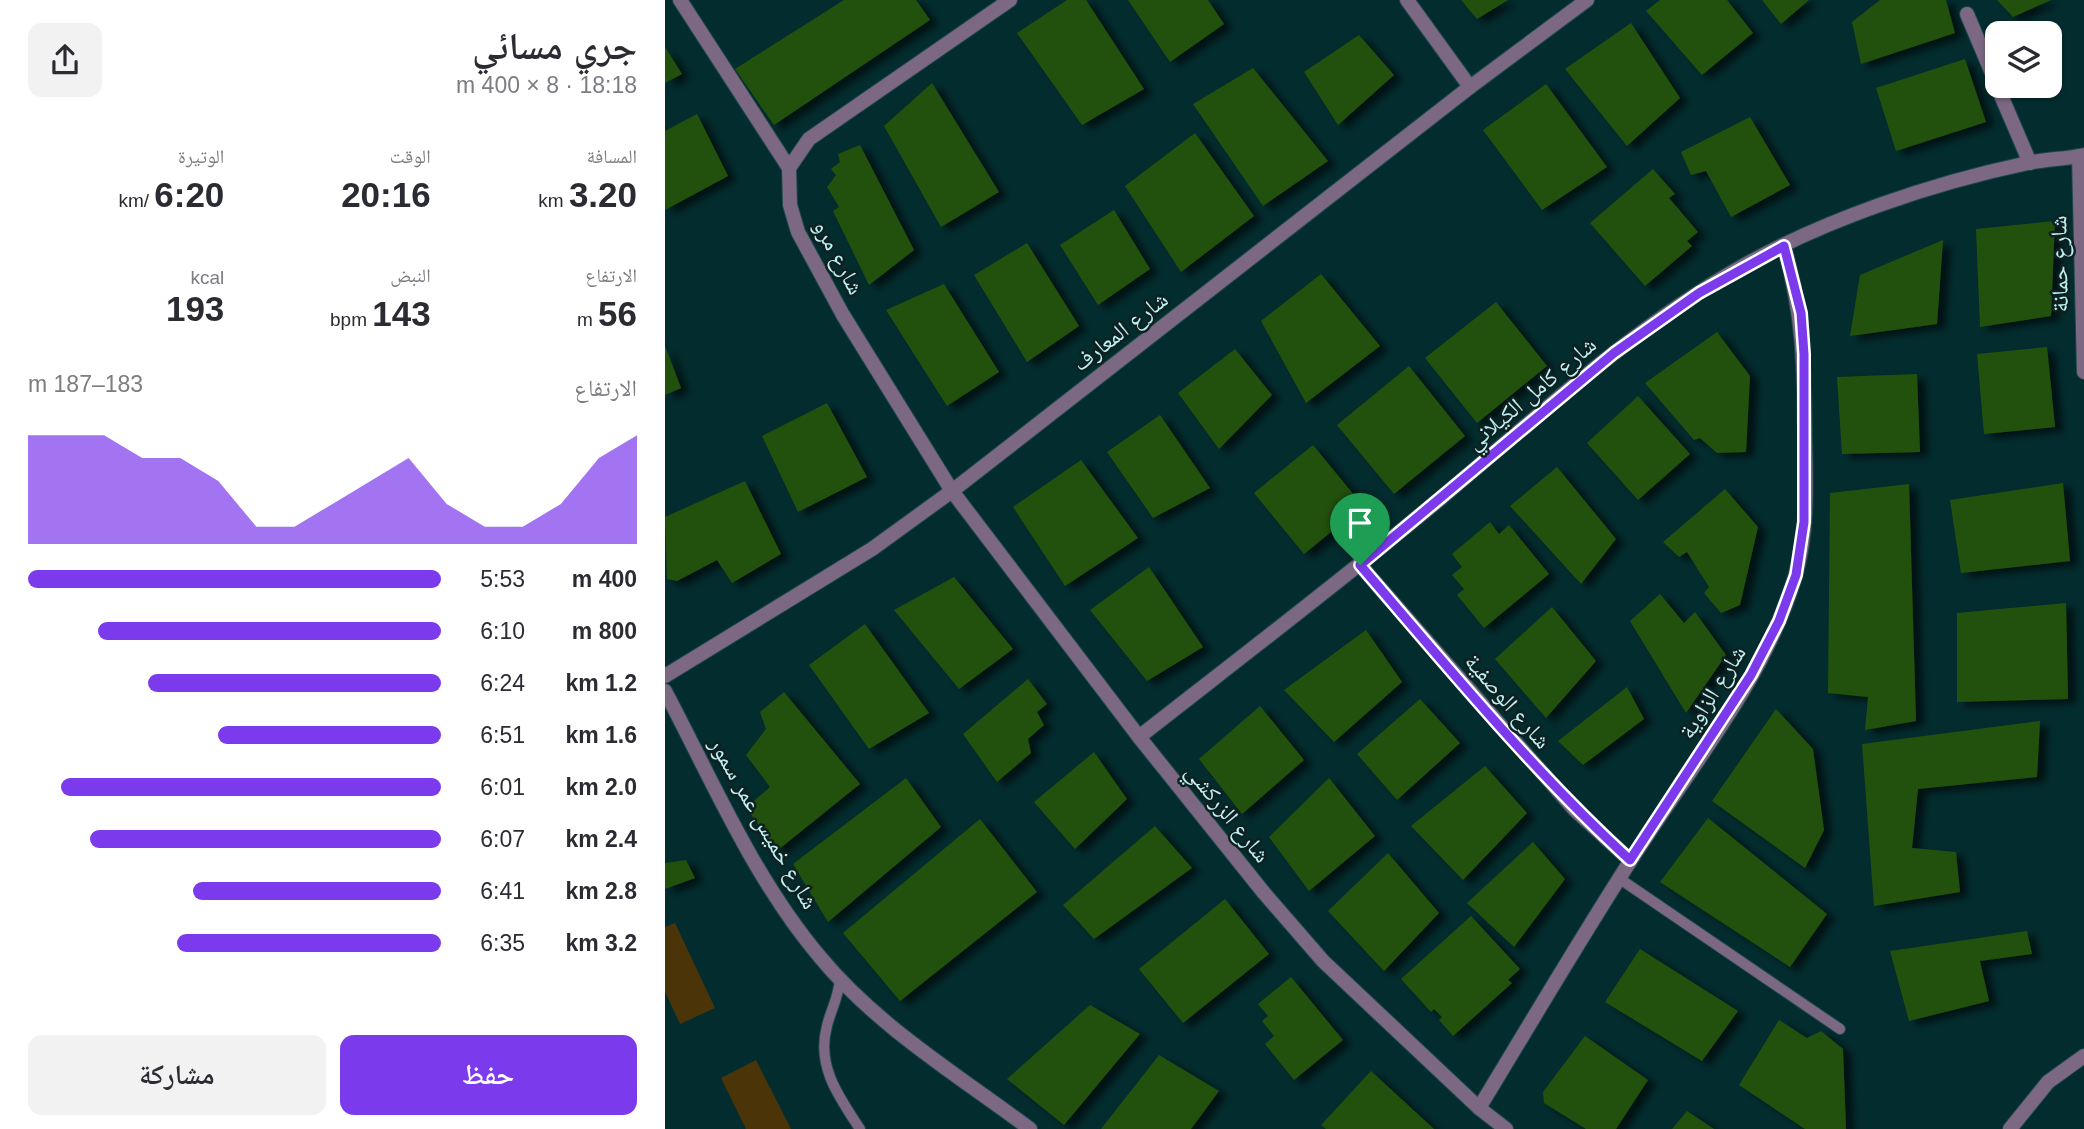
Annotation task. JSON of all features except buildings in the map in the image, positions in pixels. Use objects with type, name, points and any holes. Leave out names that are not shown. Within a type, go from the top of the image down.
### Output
[{"type":"street","points":[[680,0],[789,168],[809,139],[1010,0]]},
{"type":"street","points":[[1407,0],[1470,87]]},
{"type":"street","name":"شارع المعارف","points":[[665,676],[872,549],[952,491],[1470,87],[1587,0]]},
{"type":"street","points":[[1967,14],[1985,57]]},
{"type":"street","points":[[2002,98],[2030,163]]},
{"type":"street","name":"شارع كامل الكيلاني","points":[[1139,737],[1360,565],[1614,353],[1699,293],[1784,246],[1890,201],[1949,182],[2030,163],[2082,156]]},
{"type":"street","name":"شارع حمانة","points":[[2082,156],[2084,372]]},
{"type":"street","name":"شارع مرو","points":[[789,168],[790,205],[798,233],[850,326],[952,491]]},
{"type":"street","name":"شارع الزاوية","points":[[1479,1108],[1630,860],[1751,675],[1779,621],[1796,575],[1804,522],[1804,354],[1801,313],[1784,246]]},
{"type":"street","name":"شارع الزركشي","points":[[952,491],[1139,737],[1323,961],[1479,1108],[1506,1129]]},
{"type":"street","name":"شارع الوصفية","points":[[1360,565],[1556,790],[1630,860]]},
{"type":"street","name":"شارع خميس عمر سمور","points":[[665,691],[784,910],[840,978],[890,1024],[1030,1129]]},
{"type":"street","points":[[2010,1129],[2049,1082],[2084,1056]]},
{"type":"lane","points":[[1620,879],[1840,1029]]},
{"type":"lane","points":[[840,978],[839,997],[826,1030],[826,1065],[835,1090],[860,1129]]},
{"type":"shaded area","points":[[675,923],[715,1008],[680,1024],[665,992],[665,927]]},
{"type":"shaded area","points":[[756,1060],[791,1129],[746,1129],[721,1078]]},
{"type":"route","points":[[1784,246],[1801,313],[1804,354],[1806,473],[1804,522],[1796,575],[1779,621],[1751,675],[1630,860],[1574,809],[1360,565],[1614,353],[1699,293],[1743,266],[1784,246]]}]
